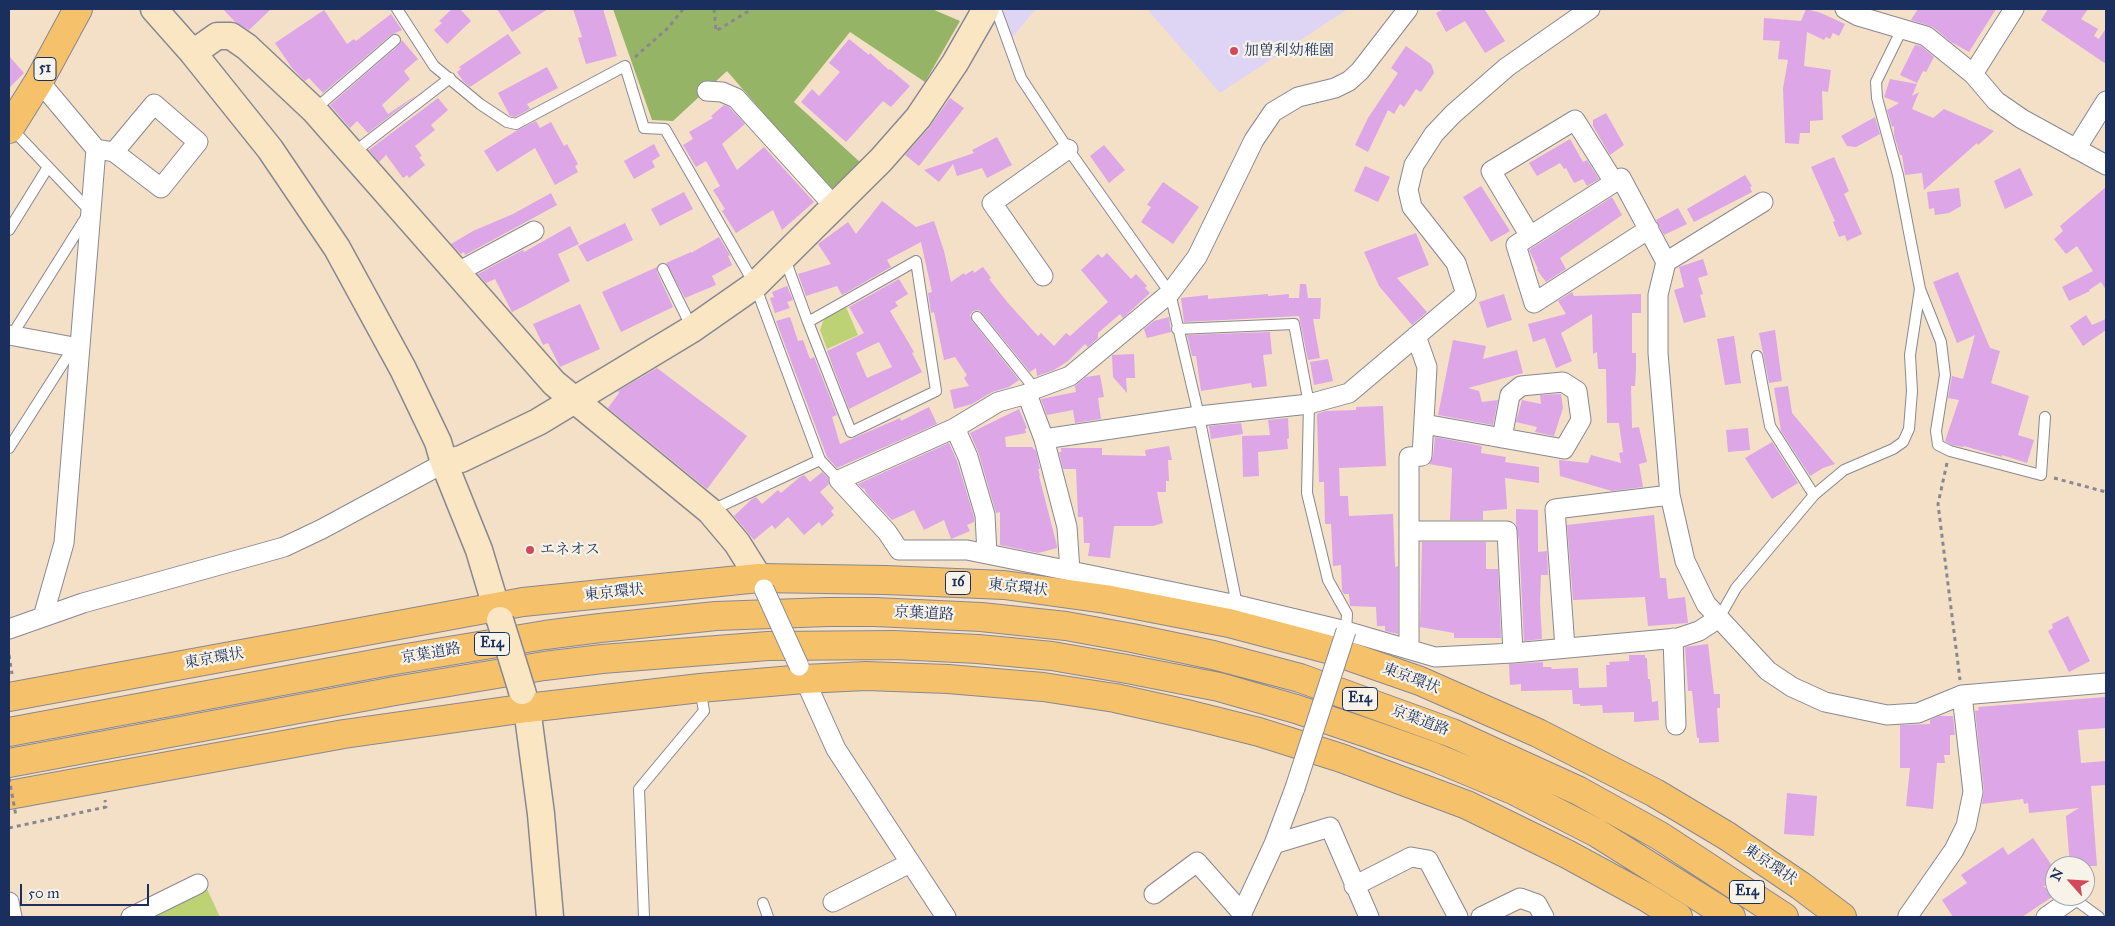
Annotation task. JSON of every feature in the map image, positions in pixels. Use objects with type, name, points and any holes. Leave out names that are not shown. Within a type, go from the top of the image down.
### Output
[{"type":"highway","name":"51","points":[[9,127],[39,81],[78,9]]},
{"type":"highway","name":"東京環状","points":[[11,690],[465,612],[498,614],[523,602],[761,584],[885,580],[1013,586],[1105,598],[1229,623],[1331,650],[1420,681],[1538,733],[1655,793],[1726,836],[1801,886],[1842,917]]},
{"type":"highway","name":"京葉道路","points":[[9,732],[395,660],[545,635],[600,628],[716,616],[764,614],[874,612],[981,617],[1066,626],[1213,655],[1300,678],[1452,733],[1587,795],[1710,867],[1784,917]]},
{"type":"highway","name":"京葉道路","points":[[9,763],[395,692],[544,666],[593,660],[768,646],[894,645],[978,649],[1052,656],[1127,668],[1219,687],[1296,709],[1432,756],[1513,790],[1596,833],[1731,917]]},
{"type":"highway","points":[[12,805],[344,734],[524,700],[700,688],[802,672],[1043,686],[1124,700],[1191,715],[1259,732],[1341,758],[1467,805],[1567,854],[1646,897],[1678,917]]},
{"type":"street","points":[[154,9],[194,53],[270,150],[337,248],[403,369],[438,442],[444,463],[479,550],[524,700],[541,814],[550,917]]},
{"type":"street","points":[[9,629],[83,603],[284,547],[322,529],[444,463],[461,459],[538,422],[692,329],[755,285],[784,258],[918,118],[955,62],[986,9]]},
{"type":"street","points":[[1408,9],[1360,71],[1349,81],[1335,88],[1298,97],[1274,112],[1254,140],[1197,256],[1170,293],[1070,376],[1031,392],[998,402],[955,428],[839,480],[887,532],[899,550],[967,550],[1237,605],[1346,631],[1434,657],[1513,653],[1673,638],[1699,631],[1719,618]]},
{"type":"street","points":[[1044,439],[1199,416],[1309,404],[1349,393],[1466,294],[1456,263],[1412,207],[1408,190],[1414,166],[1434,134],[1453,114],[1507,67],[1590,9]]},
{"type":"street","points":[[1845,9],[1858,16],[1926,36],[1973,74],[1996,101],[2022,119],[2106,165]]},
{"type":"street","points":[[1973,74],[2014,9]]},
{"type":"street","points":[[194,53],[217,36],[231,36],[246,47],[314,110],[554,384],[710,511],[737,543],[761,584],[836,749],[946,917]]},
{"type":"street","points":[[39,81],[105,150],[161,188],[198,142],[154,104],[105,150],[90,211],[64,544],[43,617]]},
{"type":"street","points":[[707,91],[722,92],[736,98],[834,207]]},
{"type":"street","points":[[2076,148],[2106,100]]},
{"type":"street","points":[[1530,236],[1491,171],[1575,120],[1614,182]]},
{"type":"street","points":[[1043,276],[992,203],[1068,149]]},
{"type":"street","points":[[1649,230],[1534,303],[1516,245],[1621,178],[1649,230],[1666,262],[1658,295],[1658,353],[1670,495],[1685,561],[1706,604],[1768,670],[1792,687],[1825,702],[1887,715],[1918,713],[1962,695],[2106,683]]},
{"type":"street","points":[[1666,262],[1763,202]]},
{"type":"street","points":[[456,273],[534,231]]},
{"type":"street","points":[[11,335],[79,348]]},
{"type":"street","points":[[1409,649],[1409,457],[1422,456],[1427,367],[1416,336]]},
{"type":"street","points":[[1424,424],[1502,438],[1564,449],[1581,420],[1577,391],[1563,382],[1521,386],[1510,395],[1502,438]]},
{"type":"street","points":[[1031,392],[1067,527],[1070,571]]},
{"type":"street","points":[[955,428],[968,457],[985,514],[987,554]]},
{"type":"street","points":[[1565,648],[1555,509],[1670,495]]},
{"type":"street","points":[[1408,531],[1507,531],[1513,653]]},
{"type":"street","points":[[1154,894],[1197,862],[1242,915],[1274,844],[1295,788],[1346,631]]},
{"type":"street","points":[[1673,638],[1676,725]]},
{"type":"street","points":[[1910,917],[1908,916],[1954,850],[1966,826],[1973,792],[1962,695]]},
{"type":"street","points":[[1274,844],[1330,828],[1369,917]]},
{"type":"street","points":[[1354,886],[1411,857],[1428,860],[1458,917]]},
{"type":"street","points":[[833,902],[910,863]]},
{"type":"street","points":[[131,917],[198,884]]},
{"type":"street","points":[[1481,917],[1520,898],[1537,904],[1544,917]]},
{"type":"street","points":[[9,902],[12,917]]},
{"type":"street","points":[[2046,917],[2062,906]]},
{"type":"lane","points":[[397,9],[434,66],[480,104],[507,122],[516,124],[625,66],[644,128],[665,129],[755,285],[820,460],[839,480]]},
{"type":"lane","points":[[996,9],[1021,78],[1068,149],[1170,293],[1199,416],[1237,605]]},
{"type":"lane","points":[[1902,29],[1876,82],[1877,98],[1898,174],[1920,289],[1941,342],[1945,375],[1936,431],[1938,446],[1950,451],[2041,475],[2045,418]]},
{"type":"lane","points":[[314,110],[395,40]]},
{"type":"lane","points":[[352,154],[450,78]]},
{"type":"lane","points":[[9,127],[90,211],[11,335]]},
{"type":"lane","points":[[9,230],[48,167]]},
{"type":"lane","points":[[784,258],[808,322],[851,432],[936,391],[916,261],[808,322]]},
{"type":"lane","points":[[663,269],[692,329]]},
{"type":"lane","points":[[1719,618],[1736,588],[1814,495],[1844,470],[1893,449],[1903,442],[1909,429],[1912,391],[1910,355],[1920,289]]},
{"type":"lane","points":[[977,318],[1031,392]]},
{"type":"lane","points":[[1177,329],[1294,324],[1309,404],[1307,493],[1328,580],[1347,614],[1346,631]]},
{"type":"lane","points":[[9,448],[69,354],[79,348]]},
{"type":"lane","points":[[1758,356],[1770,426],[1814,495]]},
{"type":"lane","points":[[710,511],[820,460]]},
{"type":"lane","points":[[644,917],[639,789],[704,711],[700,688]]},
{"type":"lane","points":[[763,903],[768,917]]},
{"type":"lane","points":[[2084,906],[2099,917]]},
{"type":"path","points":[[625,66],[668,28],[683,9]]},
{"type":"path","points":[[714,9],[716,32],[752,9]]},
{"type":"path","points":[[1950,451],[1938,504],[1962,695]]},
{"type":"path","points":[[2041,475],[2106,492]]},
{"type":"path","points":[[9,655],[11,690]]},
{"type":"path","points":[[9,778],[12,805]]},
{"type":"path","points":[[9,828],[106,807]]},
{"type":"shaded area","points":[[1003,9],[1036,9],[1012,38]]},
{"type":"shaded area","name":"加曽利幼稚園","points":[[1147,9],[1348,9],[1220,93]]},
{"type":"green space","points":[[613,9],[932,9],[960,21],[925,82],[850,32],[794,102],[861,163],[830,190],[727,71],[673,121],[652,120]]},
{"type":"green space","points":[[846,307],[858,335],[827,349],[820,330],[824,319]]},
{"type":"green space","points":[[207,889],[220,917],[151,917]]},
{"type":"building","points":[[223,9],[271,9],[249,30],[236,23]]},
{"type":"building","points":[[452,9],[460,9],[471,21],[447,44],[434,30],[442,23],[439,21]]},
{"type":"building","points":[[497,9],[548,9],[512,32]]},
{"type":"building","points":[[573,9],[603,9],[617,56],[586,64],[578,38],[582,37]]},
{"type":"building","points":[[1444,9],[1487,9],[1485,10],[1505,41],[1485,53],[1465,21],[1446,32],[1436,13]]},
{"type":"building","points":[[1806,9],[1821,13],[1845,24],[1839,36],[1833,33],[1830,39],[1826,37],[1824,40],[1807,32],[1804,66],[1831,70],[1828,92],[1822,91],[1823,120],[1810,121],[1810,133],[1800,133],[1799,144],[1785,143],[1783,88],[1788,60],[1778,59],[1780,41],[1763,40],[1764,18],[1801,21]]},
{"type":"building","points":[[1918,9],[1996,9],[1969,52],[1951,42],[1933,27],[1911,20]]},
{"type":"building","points":[[2048,9],[2088,9],[2081,19],[2098,29],[2094,36],[2099,39],[2106,28],[2106,64],[2041,20]]},
{"type":"building","points":[[324,10],[347,44],[354,39],[356,41],[391,14],[402,30],[391,35],[323,93],[309,78],[305,81],[292,68],[275,43]]},
{"type":"building","points":[[508,34],[521,53],[470,87],[457,72],[461,69],[459,67]]},
{"type":"building","points":[[849,39],[869,55],[870,53],[910,86],[891,107],[883,101],[846,142],[801,102],[812,89],[819,96],[840,72],[829,63]]},
{"type":"building","points":[[402,40],[418,59],[404,71],[410,79],[382,105],[388,114],[418,94],[368,133],[357,121],[350,128],[330,105],[399,45]]},
{"type":"building","points":[[1915,45],[1921,46],[1934,57],[1926,72],[1923,71],[1917,83],[1900,75]]},
{"type":"building","points":[[1406,46],[1431,64],[1434,73],[1421,92],[1416,89],[1404,107],[1400,104],[1394,114],[1388,110],[1368,152],[1355,145],[1368,118],[1398,73],[1391,68]]},
{"type":"building","points":[[9,56],[24,73],[9,88]]},
{"type":"building","points":[[547,67],[558,88],[527,104],[530,109],[515,117],[510,116],[498,93]]},
{"type":"building","points":[[1890,79],[1917,84],[1912,96],[1919,92],[1912,109],[1933,118],[1944,109],[1994,131],[1978,145],[1977,143],[1924,190],[1922,173],[1905,175],[1902,155],[1900,155],[1894,135],[1894,126],[1892,127],[1887,110],[1899,103],[1884,97]]},
{"type":"building","points":[[438,98],[448,110],[431,125],[435,130],[415,146],[422,156],[419,157],[425,165],[409,178],[407,175],[403,178],[386,155],[379,162],[369,150]]},
{"type":"building","points":[[950,98],[964,108],[919,166],[905,155],[929,128]]},
{"type":"building","points":[[724,105],[729,107],[745,124],[722,144],[737,170],[764,147],[814,202],[782,230],[773,210],[736,233],[722,211],[725,209],[713,190],[720,186],[706,161],[696,167],[683,145],[693,139],[689,132],[713,118],[711,116]]},
{"type":"building","points":[[1606,113],[1624,145],[1610,155],[1593,126],[1593,120]]},
{"type":"building","points":[[1875,117],[1880,134],[1856,147],[1847,146],[1841,136]]},
{"type":"building","points":[[536,121],[540,128],[551,122],[564,146],[567,144],[578,164],[575,166],[578,172],[555,185],[535,148],[497,172],[484,151]]},
{"type":"building","points":[[997,137],[1012,165],[987,178],[982,168],[957,176],[953,164],[939,182],[924,170],[974,153],[972,150]]},
{"type":"building","points":[[1570,139],[1583,162],[1587,160],[1599,179],[1587,186],[1583,179],[1574,183],[1566,168],[1564,169],[1560,163],[1537,176],[1529,163]]},
{"type":"building","points":[[654,144],[660,156],[652,161],[655,167],[634,179],[624,161]]},
{"type":"building","points":[[1104,145],[1125,170],[1109,183],[1090,156]]},
{"type":"building","points":[[1834,157],[1849,191],[1844,194],[1862,234],[1847,241],[1845,235],[1839,237],[1833,222],[1835,221],[1811,167]]},
{"type":"building","points":[[1365,166],[1390,177],[1378,202],[1354,191]]},
{"type":"building","points":[[2020,168],[2033,195],[2005,209],[1994,181]]},
{"type":"building","points":[[1745,175],[1752,186],[1750,187],[1752,192],[1694,222],[1687,209]]},
{"type":"building","points":[[1163,182],[1199,207],[1173,244],[1141,222],[1151,207],[1147,205]]},
{"type":"building","points":[[1481,186],[1510,231],[1491,242],[1463,197]]},
{"type":"building","points":[[2106,187],[2106,290],[2101,282],[2090,291],[2069,301],[2062,287],[2093,271],[2077,246],[2066,254],[2054,239],[2063,231],[2060,226]]},
{"type":"building","points":[[1959,188],[1961,206],[1949,213],[1935,215],[1934,208],[1929,209],[1927,192]]},
{"type":"building","points":[[684,192],[693,209],[660,226],[651,209]]},
{"type":"building","points":[[551,193],[557,205],[465,255],[464,252],[461,254],[451,244],[473,231],[513,214]]},
{"type":"building","points":[[1612,197],[1622,215],[1560,258],[1566,269],[1546,282],[1537,270],[1529,250]]},
{"type":"building","points":[[882,201],[916,227],[934,221],[944,251],[951,282],[964,273],[965,275],[973,270],[974,273],[983,267],[991,278],[989,279],[1008,303],[1038,336],[1041,333],[1054,346],[1066,333],[1070,336],[1108,302],[1081,270],[1098,254],[1102,258],[1107,253],[1131,279],[1136,274],[1147,286],[1145,288],[1150,293],[1123,318],[1120,314],[1098,333],[1098,338],[1088,347],[1085,344],[1068,361],[1054,370],[1037,376],[1036,368],[1030,372],[982,313],[979,310],[973,311],[970,315],[972,321],[1019,380],[1009,387],[992,392],[972,404],[954,409],[950,390],[969,386],[964,378],[967,375],[955,357],[944,360],[934,312],[931,313],[928,293],[932,292],[921,242],[887,260],[891,267],[842,295],[837,286],[806,296],[798,274],[831,264],[818,244],[848,222],[856,234]]},
{"type":"building","points":[[1678,208],[1687,224],[1664,235],[1656,220]]},
{"type":"building","points":[[625,223],[633,240],[587,262],[578,246]]},
{"type":"building","points":[[570,226],[579,244],[558,254],[570,281],[524,306],[512,312],[495,279],[486,283],[478,274],[523,250],[524,252]]},
{"type":"building","points":[[1416,233],[1429,265],[1397,278],[1427,312],[1412,325],[1379,286],[1364,252]]},
{"type":"building","points":[[719,237],[730,255],[728,256],[732,265],[712,276],[716,285],[685,298],[666,263],[691,253]]},
{"type":"building","points":[[1703,259],[1708,275],[1698,278],[1703,294],[1700,295],[1706,317],[1684,323],[1674,290],[1684,287],[1679,267]]},
{"type":"building","points":[[657,267],[657,272],[673,307],[621,332],[602,292]]},
{"type":"building","points":[[1958,272],[1990,348],[2000,351],[1991,383],[2029,396],[2018,435],[2034,440],[2027,463],[2002,455],[2002,457],[1964,446],[1952,445],[1945,441],[1959,400],[1948,398],[1952,376],[1963,379],[1975,335],[1957,343],[1933,282]]},
{"type":"building","points":[[899,279],[908,294],[895,302],[898,306],[890,311],[914,352],[912,353],[922,372],[849,409],[827,351],[864,333],[849,307]],"holes":[[[879,342],[892,367],[867,378],[856,353]]]},
{"type":"building","points":[[1300,284],[1306,284],[1308,298],[1321,298],[1320,319],[1313,319],[1320,358],[1308,360],[1299,316],[1184,322],[1181,298],[1208,295],[1208,299],[1289,294],[1289,298],[1299,298]]},
{"type":"building","points":[[787,286],[793,300],[787,302],[790,308],[775,313],[770,298],[774,297],[772,292]]},
{"type":"building","points":[[1572,292],[1574,296],[1641,294],[1641,313],[1632,313],[1632,353],[1636,353],[1636,368],[1635,386],[1631,386],[1632,428],[1639,427],[1647,462],[1639,464],[1643,487],[1612,491],[1560,476],[1559,460],[1588,463],[1591,455],[1621,463],[1619,453],[1623,452],[1619,423],[1607,423],[1606,369],[1598,369],[1597,352],[1593,354],[1592,314],[1561,333],[1572,361],[1556,368],[1545,338],[1533,342],[1528,324],[1566,314],[1558,301]]},
{"type":"building","points":[[1504,294],[1512,320],[1487,328],[1479,302]]},
{"type":"building","points":[[580,304],[600,349],[560,367],[548,343],[543,345],[533,324]]},
{"type":"building","points":[[2086,315],[2092,325],[2106,319],[2106,330],[2083,346],[2070,326]]},
{"type":"building","points":[[790,317],[798,341],[803,340],[810,359],[814,357],[837,415],[832,417],[840,444],[900,418],[901,421],[929,407],[937,424],[837,468],[827,457],[776,321]]},
{"type":"building","points":[[1169,317],[1171,332],[1147,338],[1144,329],[1154,321]]},
{"type":"building","points":[[1775,330],[1782,381],[1769,383],[1759,333]]},
{"type":"building","points":[[1270,332],[1272,354],[1263,355],[1267,386],[1252,388],[1251,383],[1201,391],[1196,356],[1192,356],[1187,335]]},
{"type":"building","points":[[1734,336],[1741,383],[1725,385],[1717,339]]},
{"type":"building","points":[[1453,340],[1486,346],[1483,359],[1517,350],[1523,373],[1468,388],[1479,391],[1482,402],[1498,400],[1493,425],[1438,415]]},
{"type":"building","points":[[1134,354],[1135,378],[1126,378],[1127,393],[1113,377],[1112,355]]},
{"type":"building","points":[[1328,359],[1333,381],[1314,385],[1310,362]]},
{"type":"building","points":[[657,368],[747,436],[707,489],[608,408],[619,393],[618,391]]},
{"type":"building","points":[[1100,375],[1104,397],[1098,398],[1101,419],[1075,423],[1073,410],[1047,415],[1041,399],[1076,392],[1075,386],[1086,377]]},
{"type":"building","points":[[1788,386],[1792,413],[1835,464],[1823,468],[1810,476],[1781,431],[1774,388]]},
{"type":"building","points":[[1561,394],[1563,408],[1554,436],[1535,432],[1537,427],[1516,422],[1522,400],[1541,404],[1540,395]]},
{"type":"building","points":[[1383,406],[1386,466],[1339,468],[1340,496],[1348,496],[1349,516],[1393,514],[1395,567],[1398,566],[1398,634],[1385,631],[1385,626],[1377,626],[1376,607],[1350,606],[1349,594],[1344,594],[1342,591],[1341,565],[1333,566],[1331,524],[1325,524],[1324,482],[1319,482],[1317,414],[1325,411],[1356,410],[1356,407]]},
{"type":"building","points":[[1019,409],[1027,428],[1025,429],[1026,433],[1005,437],[1006,447],[1032,447],[1036,451],[1040,469],[1038,469],[1039,476],[1057,546],[1057,548],[1038,553],[1000,545],[1000,512],[996,513],[979,454],[970,433]]},
{"type":"building","points":[[1288,418],[1288,449],[1258,452],[1259,476],[1243,477],[1242,436],[1270,435],[1268,420]]},
{"type":"building","points":[[1241,423],[1243,434],[1211,439],[1209,426]]},
{"type":"building","points":[[1748,428],[1750,450],[1728,452],[1726,430]]},
{"type":"building","points":[[1435,437],[1482,446],[1481,453],[1506,457],[1505,462],[1539,467],[1539,483],[1505,478],[1507,509],[1483,511],[1483,520],[1450,520],[1452,468],[1429,464],[1433,457]]},
{"type":"building","points":[[1772,442],[1798,483],[1772,499],[1745,458]]},
{"type":"building","points":[[949,443],[957,461],[974,517],[974,522],[967,525],[970,531],[951,539],[944,520],[924,530],[914,510],[892,520],[867,494],[864,488],[858,484]]},
{"type":"building","points":[[1169,446],[1172,460],[1168,460],[1169,481],[1166,481],[1166,492],[1157,492],[1163,523],[1153,526],[1114,526],[1110,558],[1088,556],[1090,543],[1084,543],[1083,517],[1078,517],[1076,469],[1063,469],[1059,452],[1061,452],[1061,448],[1102,448],[1102,455],[1146,456],[1145,450]]},
{"type":"building","points":[[822,472],[828,478],[829,484],[820,492],[834,508],[831,511],[834,515],[822,526],[819,522],[804,535],[788,517],[775,529],[772,525],[754,540],[734,516],[756,497],[762,504],[778,490],[781,493],[800,477],[804,475],[810,482]]},
{"type":"building","points":[[1516,509],[1538,510],[1538,552],[1547,551],[1548,575],[1541,575],[1542,639],[1524,641]]},
{"type":"building","points":[[1654,515],[1660,578],[1666,578],[1668,599],[1685,597],[1688,623],[1648,626],[1645,597],[1573,600],[1567,525]]},
{"type":"building","points":[[1422,542],[1486,542],[1486,569],[1498,569],[1501,638],[1454,638],[1454,633],[1420,627]]},
{"type":"building","points":[[2068,616],[2090,661],[2069,672],[2048,631],[2053,628],[2052,624]]},
{"type":"building","points":[[1708,644],[1714,694],[1720,694],[1720,708],[1717,708],[1719,742],[1699,743],[1692,691],[1688,691],[1685,647]]},
{"type":"building","points":[[1629,655],[1645,655],[1645,658],[1647,658],[1652,702],[1658,701],[1659,720],[1634,722],[1634,712],[1603,713],[1602,705],[1580,706],[1580,704],[1573,704],[1572,690],[1521,691],[1521,684],[1510,685],[1509,664],[1543,662],[1543,667],[1551,667],[1552,669],[1578,668],[1579,688],[1607,687],[1606,665],[1610,665],[1609,662],[1629,661]]},
{"type":"building","points":[[2106,697],[2106,728],[2078,730],[2081,763],[2106,761],[2106,785],[2091,786],[2097,866],[2095,866],[2095,856],[2069,856],[2066,816],[2079,808],[2029,813],[2028,803],[2024,804],[2023,799],[1982,804],[1984,791],[1975,711],[1979,710],[1978,707]]},
{"type":"building","points":[[1939,716],[1953,716],[1955,735],[1950,735],[1950,755],[1944,755],[1945,763],[1937,763],[1933,809],[1906,806],[1910,768],[1900,768],[1900,725],[1930,724],[1930,720]]},
{"type":"building","points":[[1787,793],[1817,796],[1814,836],[1784,834]]},
{"type":"building","points":[[2033,838],[2045,856],[2045,886],[2043,886],[2045,888],[2045,902],[2022,917],[1953,917],[1942,900],[1967,883],[1961,875],[2003,847],[2008,855]]},
{"type":"place","name":"加曽利幼稚園","points":[[1234,51]]},
{"type":"place","name":"エネオス","points":[[530,550]]}]
